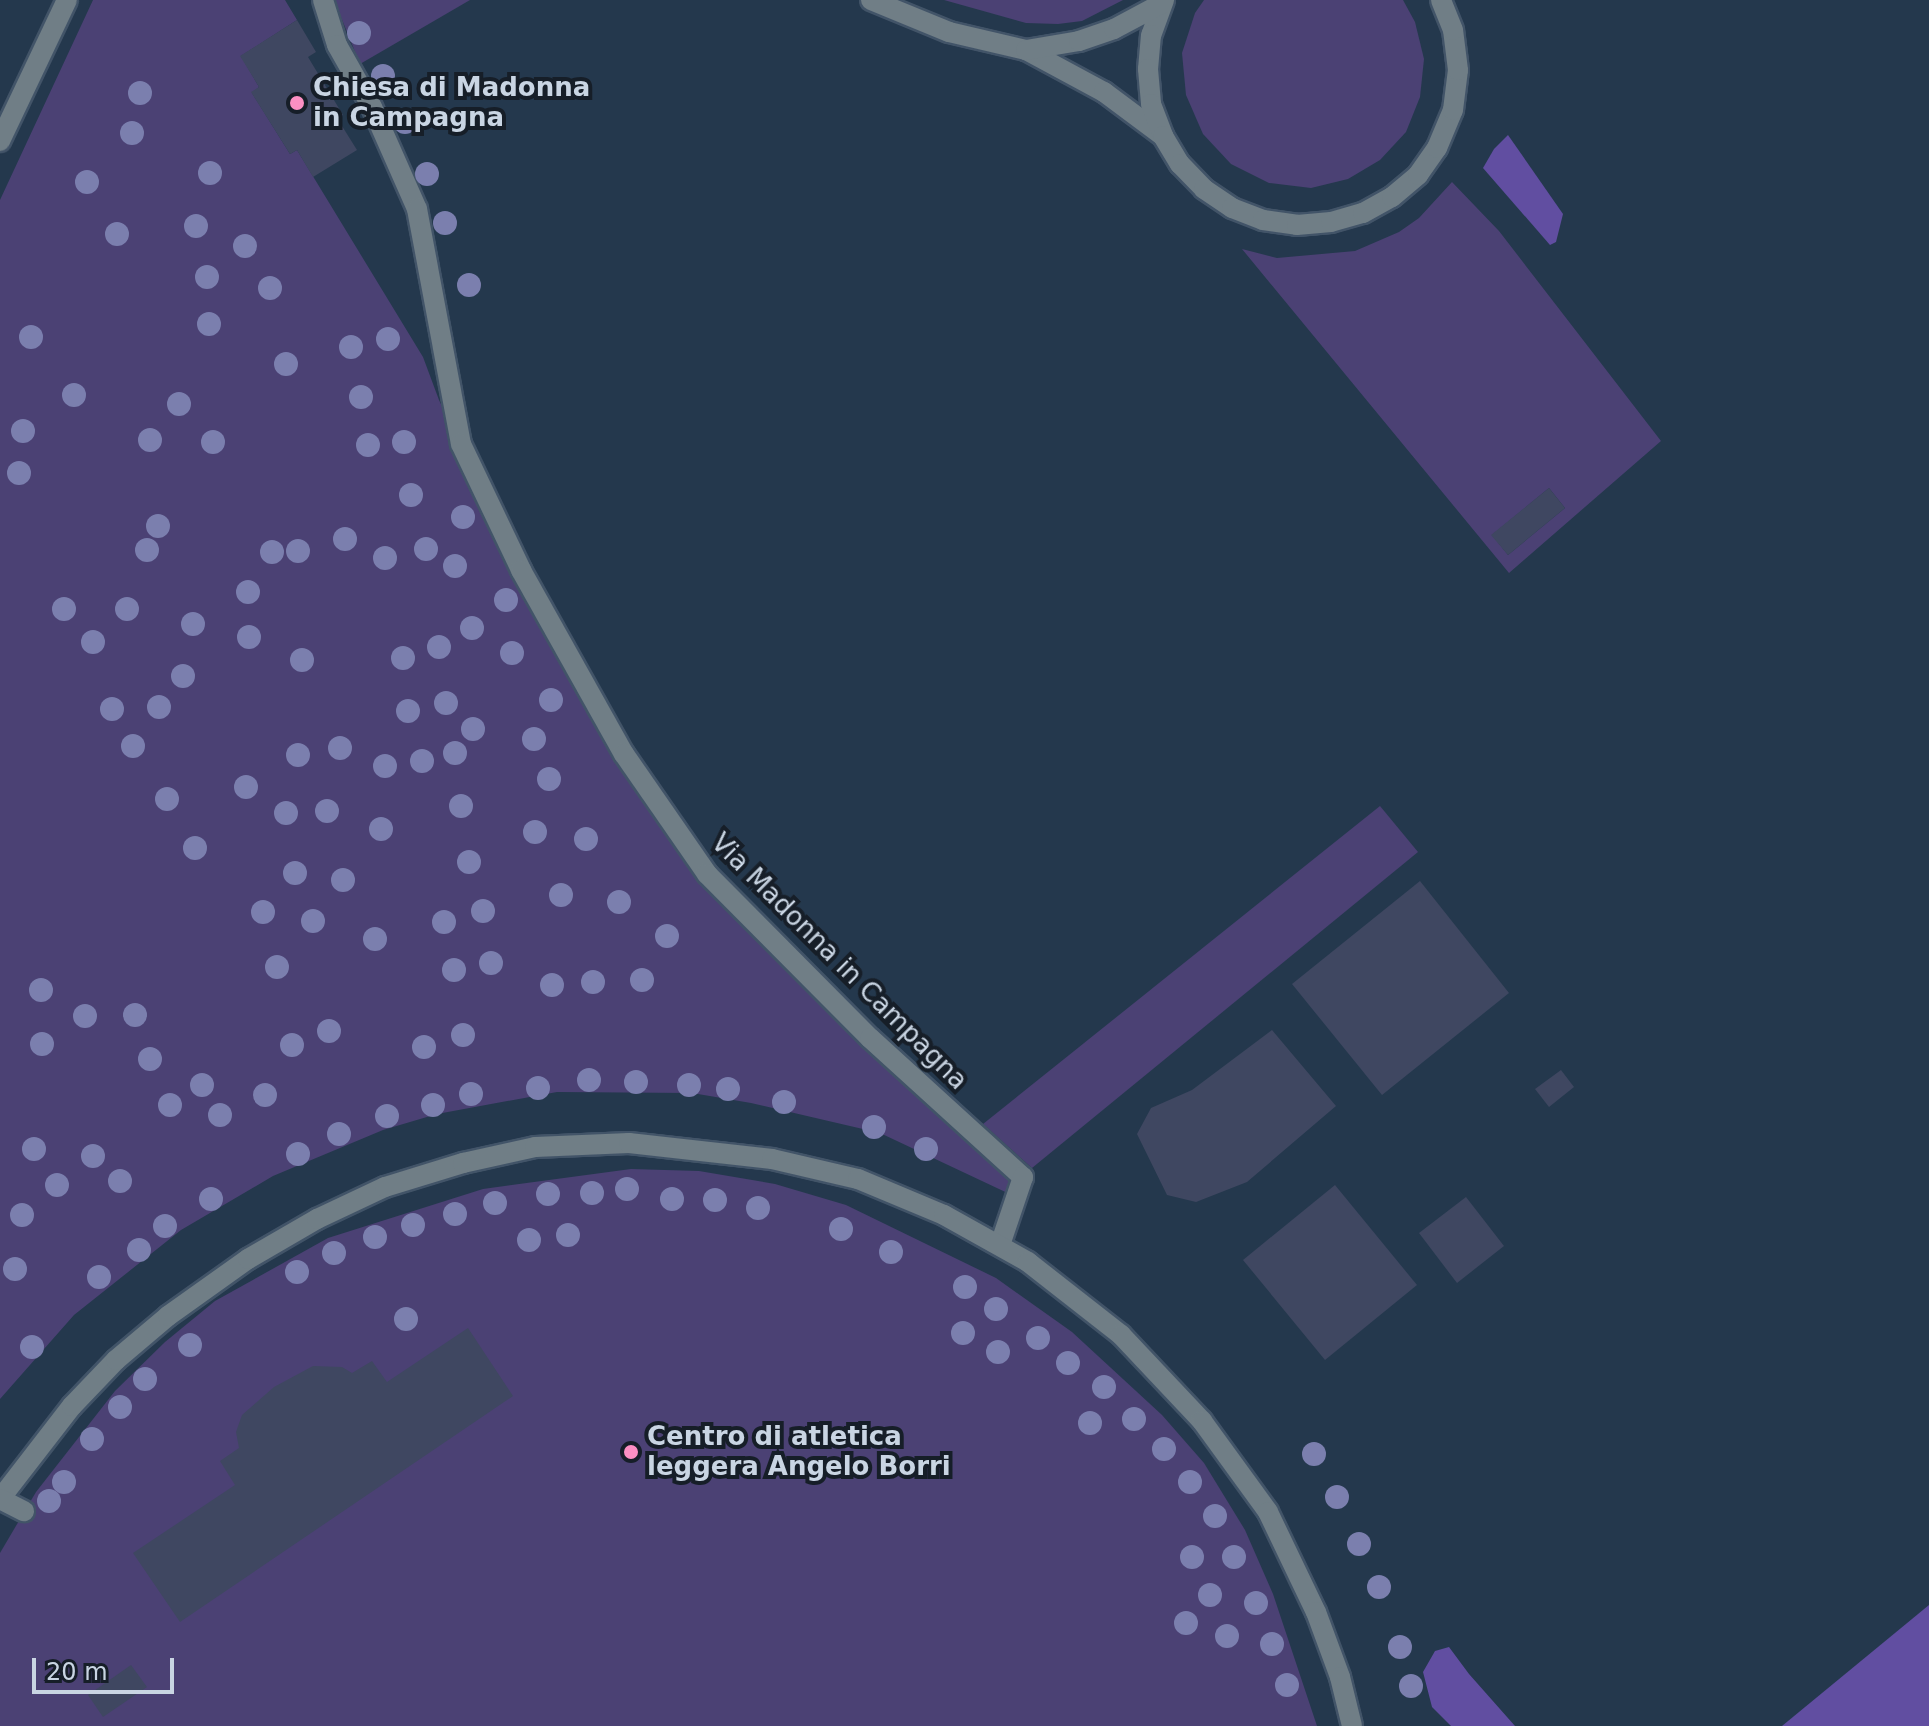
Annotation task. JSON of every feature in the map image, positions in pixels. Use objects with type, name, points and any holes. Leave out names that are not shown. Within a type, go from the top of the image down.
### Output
[{"type":"street","points":[[0,141],[67,0]]},
{"type":"street","name":"Via Madonna in Campagna","points":[[312,0],[372,107],[417,209],[461,444],[521,570],[624,754],[707,874],[870,1038],[1023,1177],[1000,1245]]},
{"type":"street","name":"Via Madonna in Campagna","points":[[323,0],[337,45]]},
{"type":"street","points":[[871,0],[949,32],[1026,50],[1104,92],[1163,136]]},
{"type":"street","points":[[1164,2],[1151,35],[1148,69],[1151,104],[1163,136],[1180,164],[1204,189],[1232,208],[1263,220],[1297,225],[1331,222],[1363,213],[1392,197],[1418,175],[1437,148],[1453,110],[1458,70],[1453,30],[1441,0]]},
{"type":"street","points":[[1026,50],[1079,41],[1114,29],[1164,2]]},
{"type":"street","points":[[24,1511],[0,1499],[72,1406],[116,1360],[168,1316],[248,1259],[317,1219],[385,1187],[463,1163],[535,1147],[629,1143],[772,1159],[890,1189],[1000,1245],[1121,1335],[1176,1391],[1226,1451],[1268,1512],[1301,1578],[1336,1666],[1352,1726]]},
{"type":"shaded area","points":[[93,0],[285,0],[297,20],[241,56],[259,87],[252,93],[290,154],[297,150],[423,357],[439,400],[521,570],[707,874],[1008,1164],[1016,1197],[880,1133],[751,1103],[692,1093],[557,1092],[437,1114],[383,1130],[273,1176],[181,1230],[74,1315],[0,1399],[0,200]]},
{"type":"shaded area","points":[[334,0],[470,0],[360,64]]},
{"type":"shaded area","points":[[944,0],[1123,0],[1082,21],[1058,24],[1026,23]]},
{"type":"shaded area","points":[[1204,0],[1403,0],[1415,22],[1424,59],[1420,97],[1406,132],[1380,160],[1348,179],[1311,188],[1269,183],[1231,164],[1203,134],[1186,95],[1182,53],[1195,13]]},
{"type":"shaded area","points":[[1508,135],[1563,214],[1556,242],[1550,245],[1483,168],[1494,149]]},
{"type":"shaded area","points":[[1452,182],[1499,231],[1661,441],[1509,573],[1242,249],[1277,258],[1355,251],[1399,232],[1419,218]],"holes":[[[1549,488],[1565,508],[1508,555],[1492,535]]]},
{"type":"shaded area","points":[[1380,806],[1418,852],[1032,1168],[983,1124]]},
{"type":"shaded area","name":"Centro di atletica leggera Angelo Borri","points":[[631,1169],[699,1171],[775,1184],[846,1205],[996,1278],[1072,1332],[1162,1415],[1204,1463],[1245,1530],[1273,1594],[1317,1726],[0,1726],[0,1553],[36,1492],[115,1391],[165,1342],[215,1301],[328,1238],[483,1189]]},
{"type":"shaded area","points":[[1929,1605],[1929,1726],[1782,1726]]},
{"type":"shaded area","points":[[1449,1647],[1515,1726],[1451,1726],[1432,1707],[1423,1672],[1435,1651]]},
{"type":"building","name":"Chiesa di Madonna in Campagna","points":[[297,20],[316,52],[308,57],[343,115],[337,118],[357,150],[313,177],[297,150],[290,154],[251,92],[259,87],[240,56]]},
{"type":"building","points":[[1549,488],[1565,508],[1508,555],[1491,535]]},
{"type":"building","points":[[1420,881],[1509,993],[1382,1095],[1292,984]]},
{"type":"building","points":[[1272,1030],[1336,1106],[1247,1182],[1196,1202],[1167,1195],[1137,1134],[1151,1108],[1192,1090]]},
{"type":"building","points":[[1561,1070],[1574,1087],[1549,1107],[1535,1089]]},
{"type":"building","points":[[1335,1185],[1417,1285],[1325,1360],[1243,1260]]},
{"type":"building","points":[[1466,1197],[1504,1246],[1457,1283],[1419,1233]]},
{"type":"building","points":[[468,1328],[513,1396],[180,1622],[133,1553],[235,1485],[220,1461],[239,1448],[236,1432],[242,1415],[274,1387],[313,1366],[342,1367],[352,1373],[372,1361],[387,1382]]},
{"type":"building","points":[[131,1665],[147,1687],[103,1717],[88,1695]]},
{"type":"place","name":"Chiesa di Madonna in Campagna","points":[[297,103]]},
{"type":"place","name":"Centro di atletica leggera Angelo Borri","points":[[631,1452]]}]
